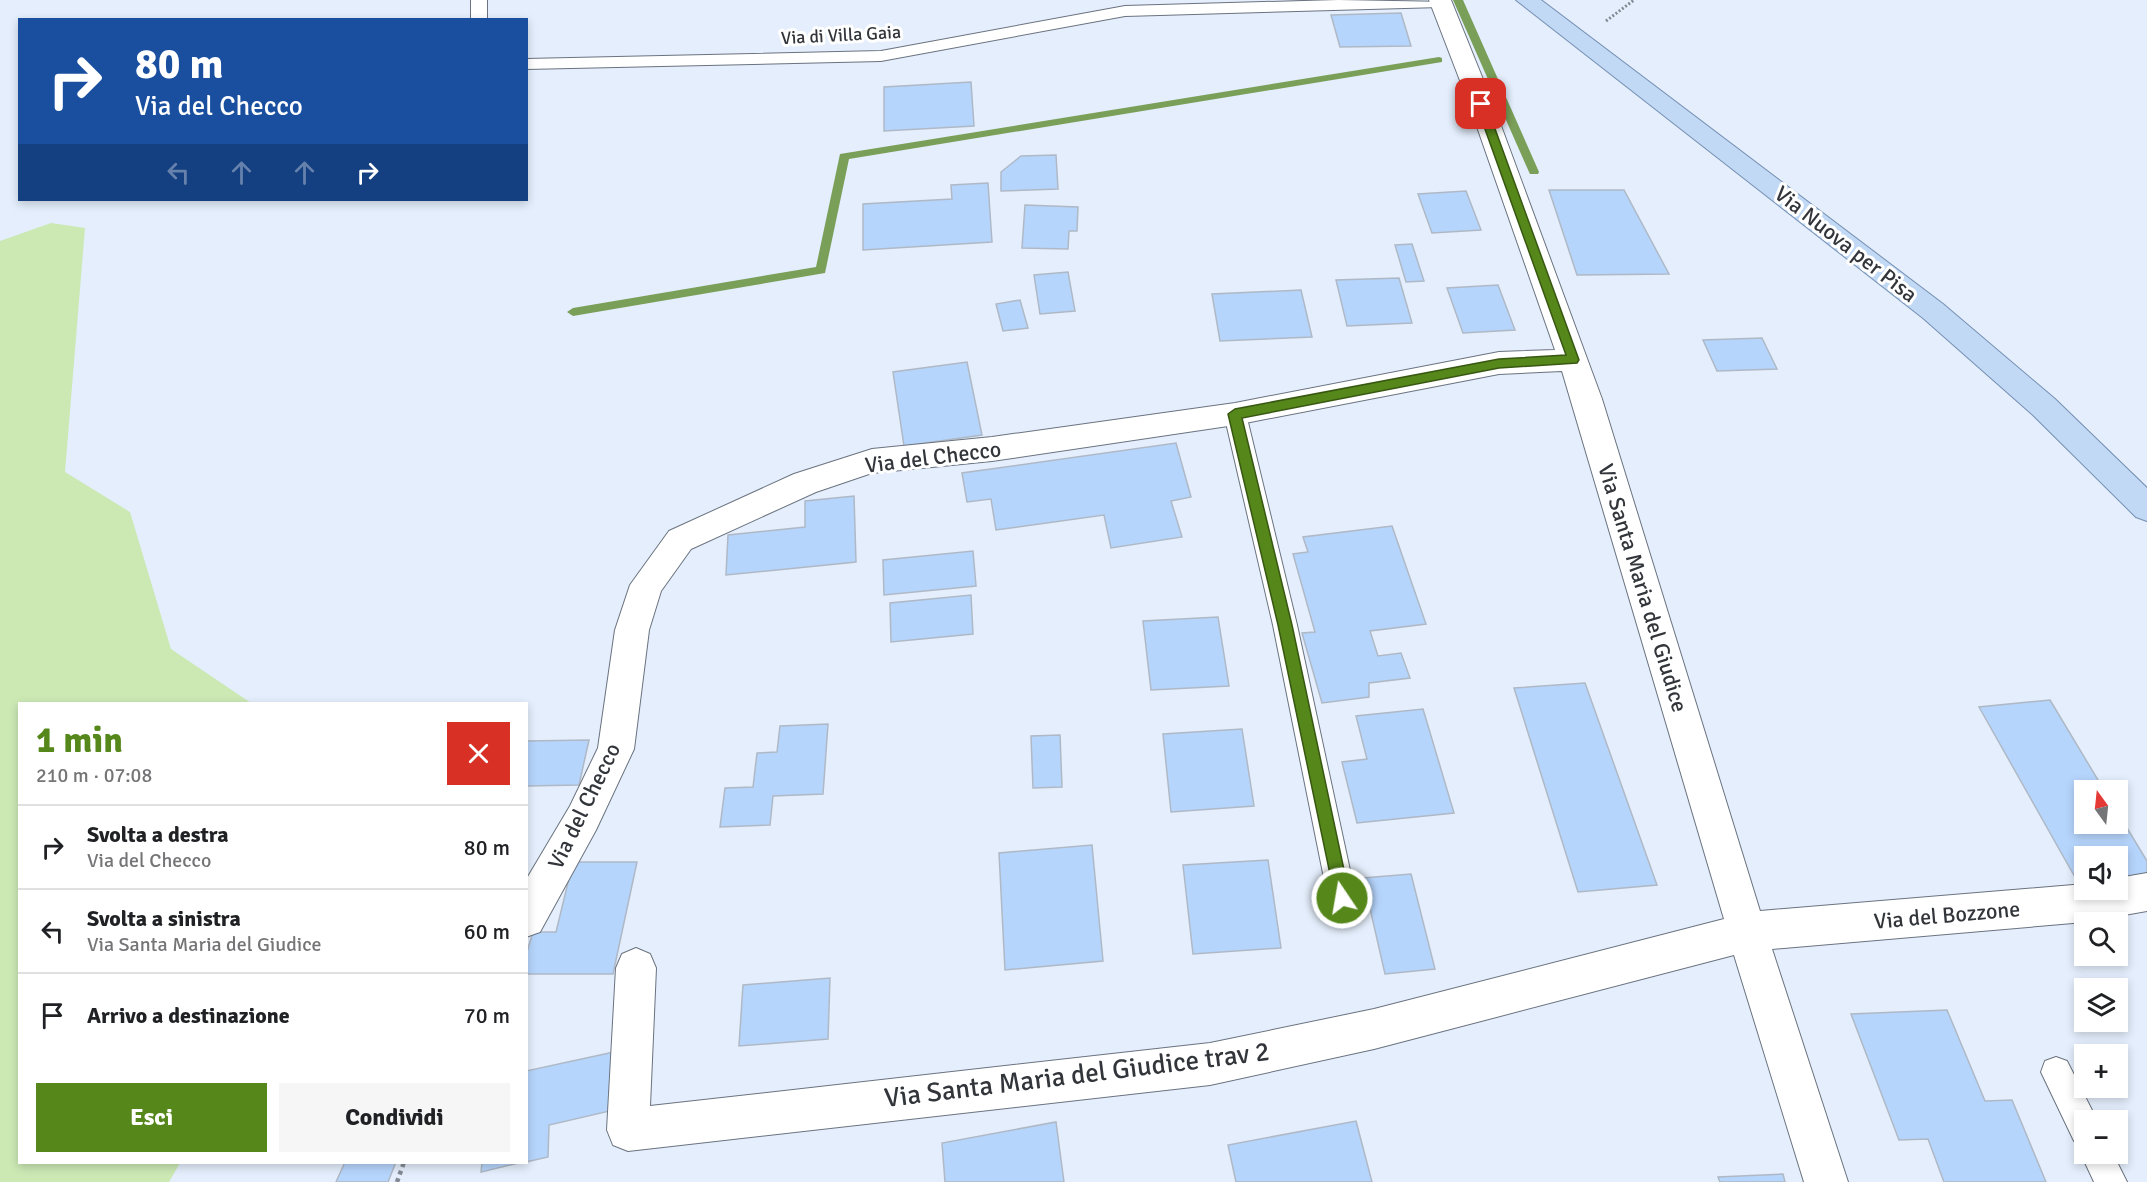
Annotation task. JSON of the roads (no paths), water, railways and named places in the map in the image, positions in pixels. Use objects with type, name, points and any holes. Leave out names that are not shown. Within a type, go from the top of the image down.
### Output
[{"type":"main road","name":"Via Nuova per Pisa","points":[[1527,0],[1933,311],[2044,407],[2147,508]]},
{"type":"street","name":"Via Santa Maria del Giudice","points":[[1441,1],[1481,104],[1573,360],[1747,932],[1826,1182]]},
{"type":"street","name":"Via del Checco","points":[[528,914],[583,818],[616,749],[632,630],[646,585],[680,540],[805,483],[872,461],[992,449],[1235,414],[1499,363],[1573,360]]},
{"type":"street","name":"Via del Bozzone","points":[[1747,932],[2085,903],[2147,892]]},
{"type":"street","name":"Via Santa Maria del Giudice trav 2","points":[[636,968],[628,1130],[1210,1064],[1374,1029],[1747,932]]},
{"type":"lane","points":[[479,0],[479,18]]},
{"type":"lane","name":"Via di Villa Gaia","points":[[528,64],[881,56],[1125,11],[1441,1]]},
{"type":"lane","points":[[1235,414],[1285,625],[1342,898]]},
{"type":"lane","points":[[2056,1072],[2075,1110]]},
{"type":"lane","points":[[2102,1164],[2111,1182]]},
{"type":"waterway","points":[[1458,0],[1534,172]]},
{"type":"waterway","points":[[573,312],[821,270],[844,156],[1439,60]]}]
